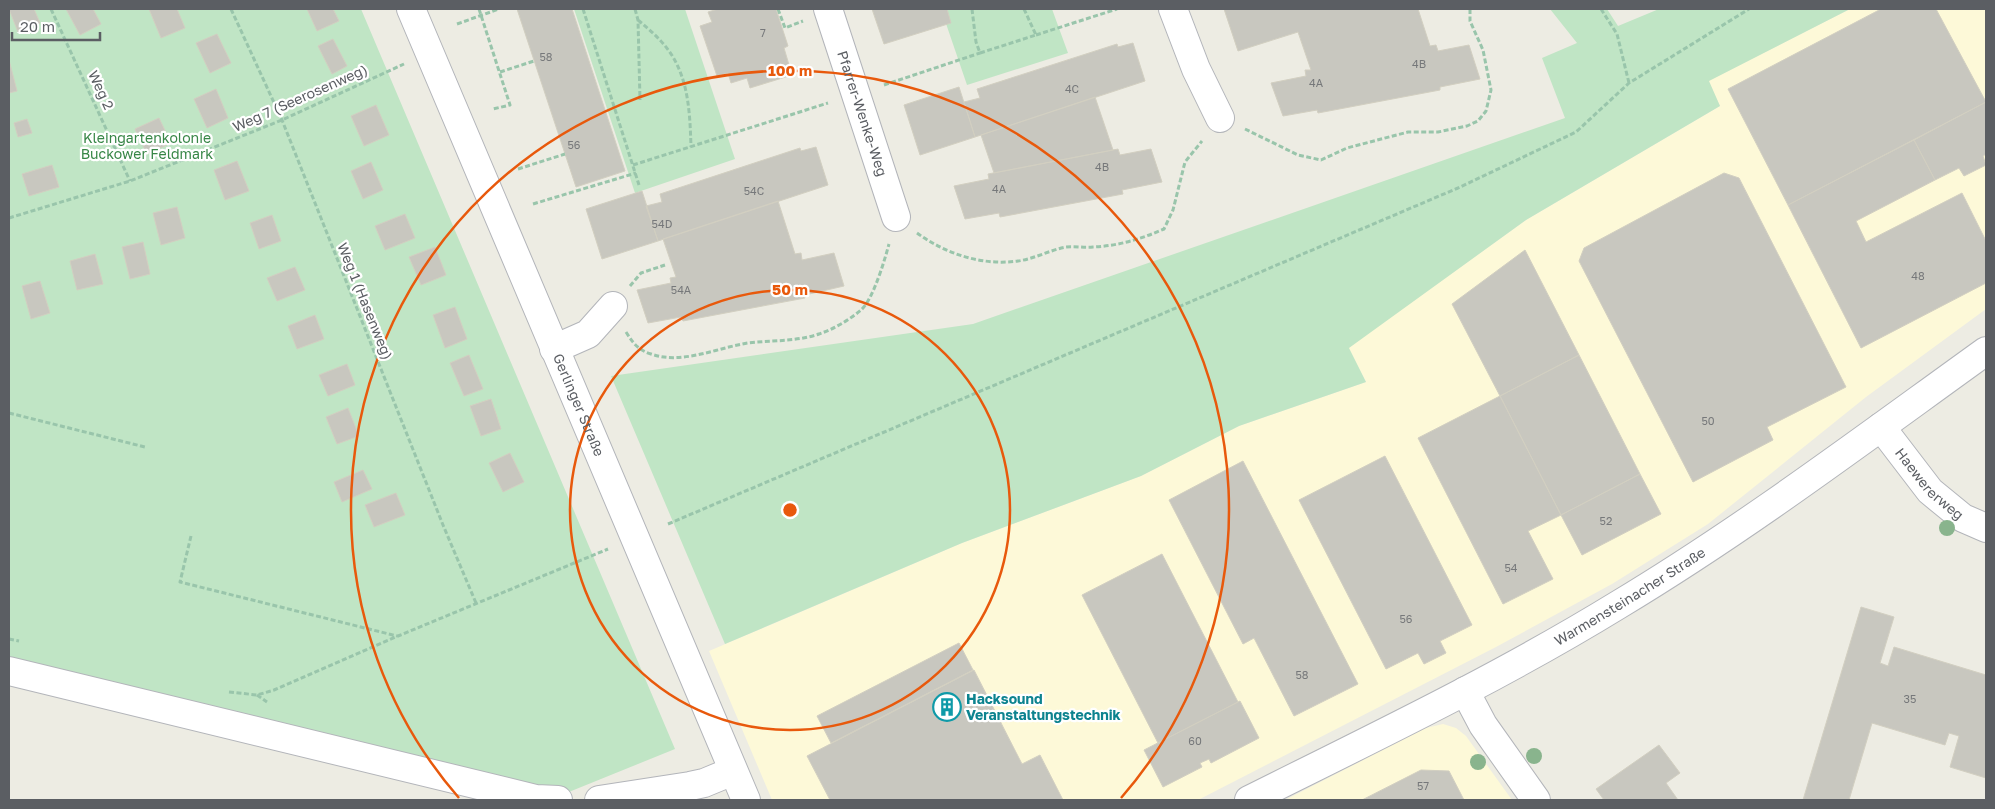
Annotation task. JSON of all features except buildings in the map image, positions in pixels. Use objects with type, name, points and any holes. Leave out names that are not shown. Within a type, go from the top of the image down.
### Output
[{"type":"street","name":"Gerlinger Straße","points":[[411,9],[746,800]]},
{"type":"street","name":"Pfarrer-Wenke-Weg","points":[[828,9],[896,217]]},
{"type":"street","points":[[1173,9],[1196,69],[1220,118]]},
{"type":"street","points":[[554,349],[588,334],[613,306]]},
{"type":"street","name":"Warmensteinacher Straße","points":[[1249,800],[1465,691],[1616,606],[1730,535],[1986,351]]},
{"type":"street","name":"Haewererweg","points":[[1881,427],[1930,491],[1962,518],[1986,528]]},
{"type":"street","points":[[9,671],[536,799],[558,800]]},
{"type":"street","points":[[1465,691],[1483,725],[1536,800]]},
{"type":"street","points":[[599,800],[704,783],[734,771]]},
{"type":"path","name":"Weg 2","points":[[51,9],[130,182]]},
{"type":"path","name":"Weg 1 (Hasenweg)","points":[[231,9],[282,120],[439,515],[476,603]]},
{"type":"path","points":[[479,9],[510,105],[493,110]]},
{"type":"path","points":[[457,24],[498,9]]},
{"type":"path","points":[[583,9],[639,185]]},
{"type":"path","points":[[635,9],[638,20],[640,100]]},
{"type":"path","points":[[972,9],[976,42],[980,53]]},
{"type":"path","points":[[1024,9],[1036,35]]},
{"type":"path","points":[[633,165],[1117,9]]},
{"type":"path","points":[[665,265],[641,273],[613,306],[623,328],[638,349],[652,355],[678,357],[704,354],[748,343],[799,339],[820,334],[840,325],[864,308],[881,272],[896,217],[935,246],[970,258],[995,262],[1020,261],[1068,247],[1094,247],[1138,241],[1164,229],[1173,210],[1185,162],[1220,118],[1298,155],[1321,160],[1347,148],[1408,132],[1438,132],[1478,122],[1486,111],[1491,90],[1483,50],[1470,21],[1470,9]]},
{"type":"path","points":[[1601,9],[1617,34],[1629,83]]},
{"type":"path","points":[[668,524],[1458,188],[1576,132],[1629,83],[1749,9]]},
{"type":"path","points":[[638,20],[659,38],[673,57],[684,84],[690,110],[691,147]]},
{"type":"path","name":"Weg 7 (Seerosenweg)","points":[[9,218],[130,182],[282,120],[429,52]]},
{"type":"path","points":[[500,72],[534,61]]},
{"type":"path","points":[[518,169],[565,154]]},
{"type":"path","points":[[533,204],[636,173]]},
{"type":"path","points":[[9,413],[145,447]]},
{"type":"path","points":[[191,536],[180,582],[398,636]]},
{"type":"path","points":[[220,691],[251,695],[274,690],[476,603],[609,549]]},
{"type":"path","points":[[9,639],[28,644]]},
{"type":"shaded area","points":[[1850,9],[1986,9],[1986,309],[1866,397],[1708,524],[1612,584],[1496,647],[1198,800],[772,800],[709,651],[962,543],[1141,476],[1239,426],[1366,382],[1348,348],[1526,220],[1720,106],[1708,81]]},
{"type":"shaded area","points":[[1443,724],[1456,728],[1466,736],[1512,800],[1285,800],[1426,728]]},
{"type":"green space","name":"Kleingartenkolonie Buckower Feldmark","points":[[9,9],[361,9],[675,749],[559,796],[9,660]]},
{"type":"green space","points":[[574,9],[685,9],[735,159],[635,193]]},
{"type":"green space","points":[[941,9],[1052,9],[1068,53],[967,85]]},
{"type":"green space","points":[[1550,9],[1607,9],[1618,26],[1659,9],[1850,9],[1709,81],[1720,106],[1526,220],[1349,348],[1366,382],[1239,426],[1141,476],[962,543],[725,644],[611,376],[973,324],[1565,118],[1542,58],[1577,43]]},
{"type":"place","name":"Hacksound Veranstaltungstechnik","points":[[947,707]]}]
